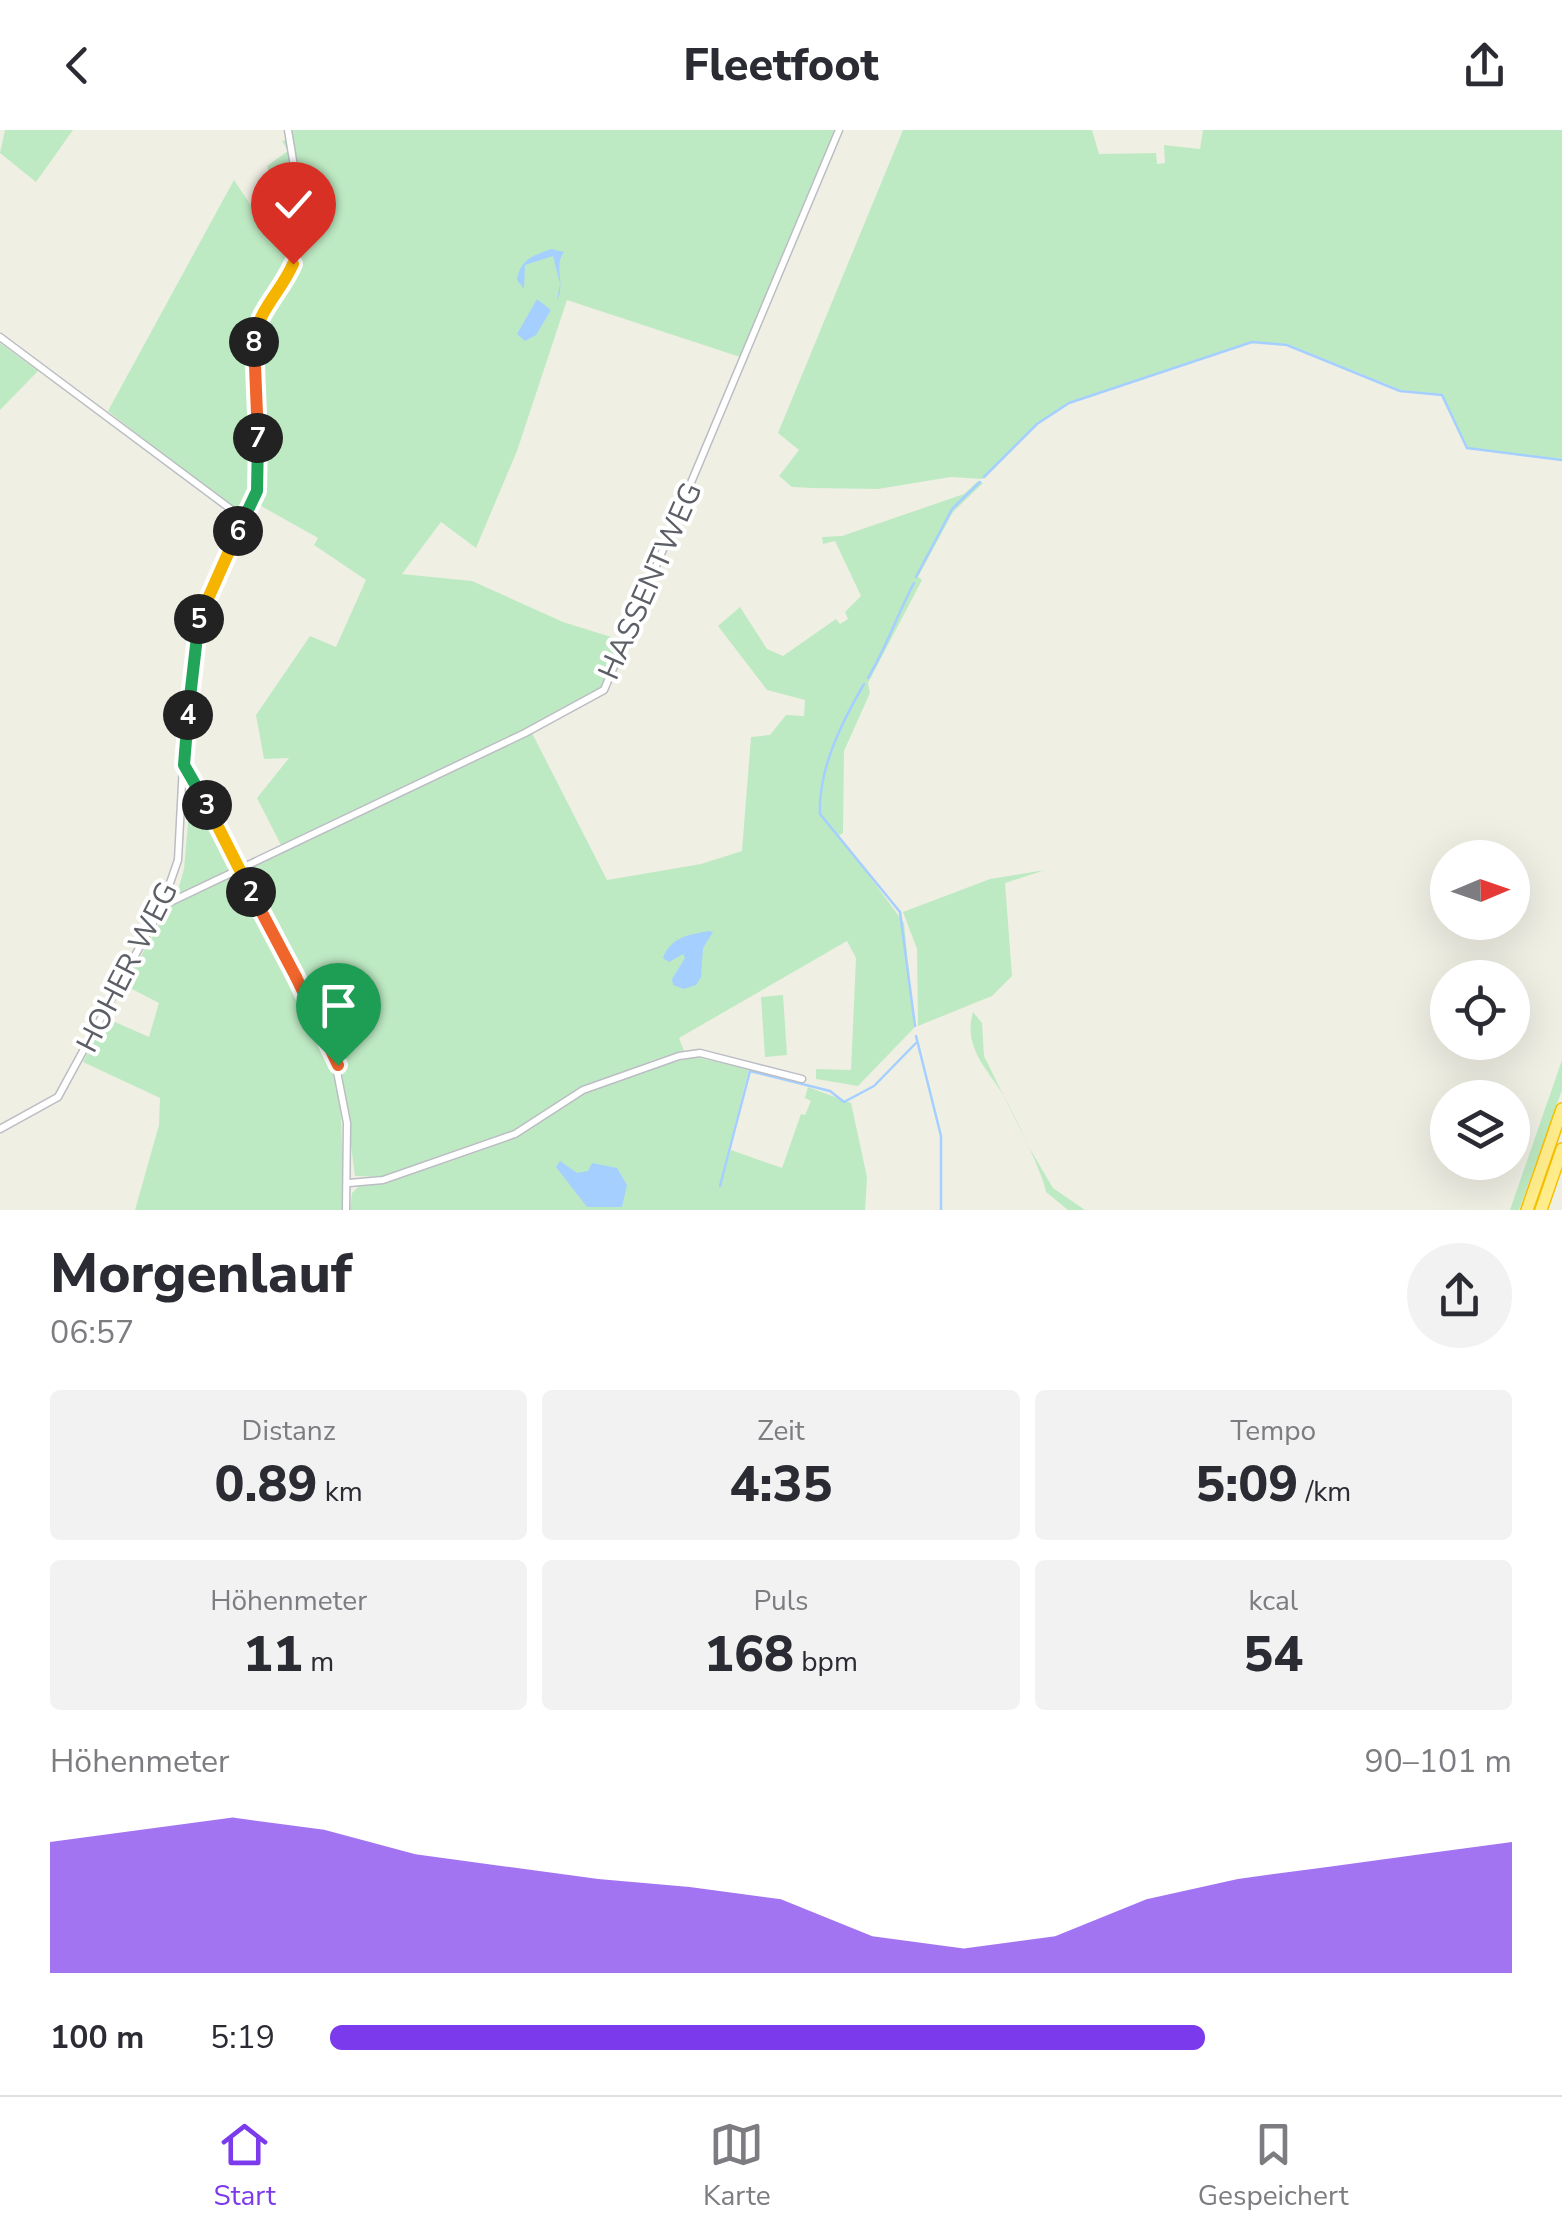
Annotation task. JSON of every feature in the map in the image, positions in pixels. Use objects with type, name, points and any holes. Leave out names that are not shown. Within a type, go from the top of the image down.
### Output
[{"type":"highway","points":[[1526,1210],[1562,1109]]},
{"type":"highway","points":[[1541,1210],[1562,1149]]},
{"type":"street","name":"HOHER WEG","points":[[0,1129],[58,1097],[162,906],[178,860],[195,630],[257,491],[260,465],[256,328],[258,318],[284,284],[304,221],[288,130]]},
{"type":"street","name":"HASSENTWEG","points":[[162,906],[568,712],[604,690],[839,130]]},
{"type":"street","points":[[0,337],[244,519]]},
{"type":"street","points":[[184,765],[333,1051],[347,1123],[346,1210]]},
{"type":"street","points":[[349,1183],[384,1180],[515,1134],[583,1090],[679,1056],[700,1054],[802,1079]]},
{"type":"green space","points":[[5,130],[73,130],[36,182],[0,153]]},
{"type":"green space","points":[[292,130],[836,130],[740,357],[567,300],[517,451],[476,548],[441,522],[402,574],[472,581],[563,622],[624,641],[603,687],[582,703],[406,785],[409,792],[532,733],[607,880],[701,864],[742,851],[751,737],[770,735],[786,715],[804,716],[805,700],[767,690],[718,626],[740,607],[767,649],[783,656],[836,619],[840,624],[848,619],[845,612],[861,596],[835,541],[823,544],[822,537],[842,536],[964,494],[978,481],[983,483],[953,512],[918,577],[922,580],[868,683],[870,693],[844,751],[843,833],[839,835],[904,923],[914,1028],[858,1086],[816,1079],[816,1069],[851,1070],[856,958],[847,941],[679,1038],[684,1051],[650,1061],[651,1067],[696,1057],[749,1069],[719,1187],[731,1150],[782,1168],[801,1114],[805,1115],[811,1101],[805,1098],[808,1087],[851,1103],[867,1177],[865,1210],[350,1210],[352,1193],[359,1186],[384,1184],[488,1148],[491,1141],[383,1177],[355,1176],[339,1055],[244,870],[369,808],[281,845],[257,798],[289,758],[264,759],[256,715],[310,636],[336,647],[366,580],[314,545],[318,538],[254,502],[244,519],[108,411],[234,180],[256,213],[283,213],[267,166],[288,151],[282,141],[292,138]]},
{"type":"green space","points":[[903,130],[1092,130],[1099,154],[1156,153],[1157,164],[1165,163],[1164,145],[1200,149],[1203,130],[1562,130],[1562,459],[1467,448],[1442,394],[1401,390],[1288,344],[1252,342],[1068,403],[1037,424],[982,479],[951,477],[878,489],[792,487],[779,476],[799,450],[778,433]]},
{"type":"green space","points":[[0,343],[38,371],[0,410]]},
{"type":"green space","points":[[191,789],[332,1058],[341,1114],[344,1210],[135,1210],[159,1125],[160,1098],[83,1062],[106,1018],[149,1037],[159,1003],[124,985],[177,894],[184,869]]},
{"type":"green space","points":[[1045,870],[1005,883],[1012,976],[992,996],[918,1026],[917,949],[903,912],[990,879]]},
{"type":"green space","points":[[783,995],[787,1055],[765,1057],[761,997]]},
{"type":"green space","points":[[973,1012],[982,1023],[984,1056],[1004,1096],[975,1049],[971,1038]]},
{"type":"green space","points":[[1562,1060],[1562,1090],[1530,1179],[1530,1152]]},
{"type":"green space","points":[[1027,1144],[1053,1188],[1085,1210],[1068,1210],[1046,1192]]},
{"type":"green space","points":[[1520,1180],[1530,1180],[1519,1210],[1510,1210]]},
{"type":"water","points":[[551,249],[564,252],[560,284],[553,256],[525,265],[524,289],[517,280],[524,263]]},
{"type":"water","points":[[537,299],[551,310],[536,335],[525,341],[517,334]]},
{"type":"water","points":[[713,932],[703,948],[701,977],[696,985],[684,989],[673,985],[672,979],[685,958],[683,954],[669,962],[663,958],[666,951],[681,938]]},
{"type":"water","points":[[560,1161],[577,1173],[588,1171],[592,1163],[617,1168],[627,1185],[622,1207],[587,1207],[556,1167]]},
{"type":"waterway","points":[[984,477],[1037,424],[1069,403],[1252,342],[1287,345],[1400,391],[1442,395],[1467,448],[1562,460]]},
{"type":"waterway","points":[[916,577],[952,509],[980,482]]},
{"type":"waterway","points":[[868,678],[914,583]]},
{"type":"waterway","points":[[864,684],[827,763],[820,814],[900,912],[915,1026]]},
{"type":"waterway","points":[[916,1036],[941,1136],[941,1210]]},
{"type":"waterway","points":[[720,1186],[750,1071],[830,1091],[844,1102],[874,1086],[916,1043]]},
{"type":"route","points":[[293,264],[284,284],[258,318],[254,338],[260,465],[257,491],[195,630],[184,765],[338,1065]]}]
